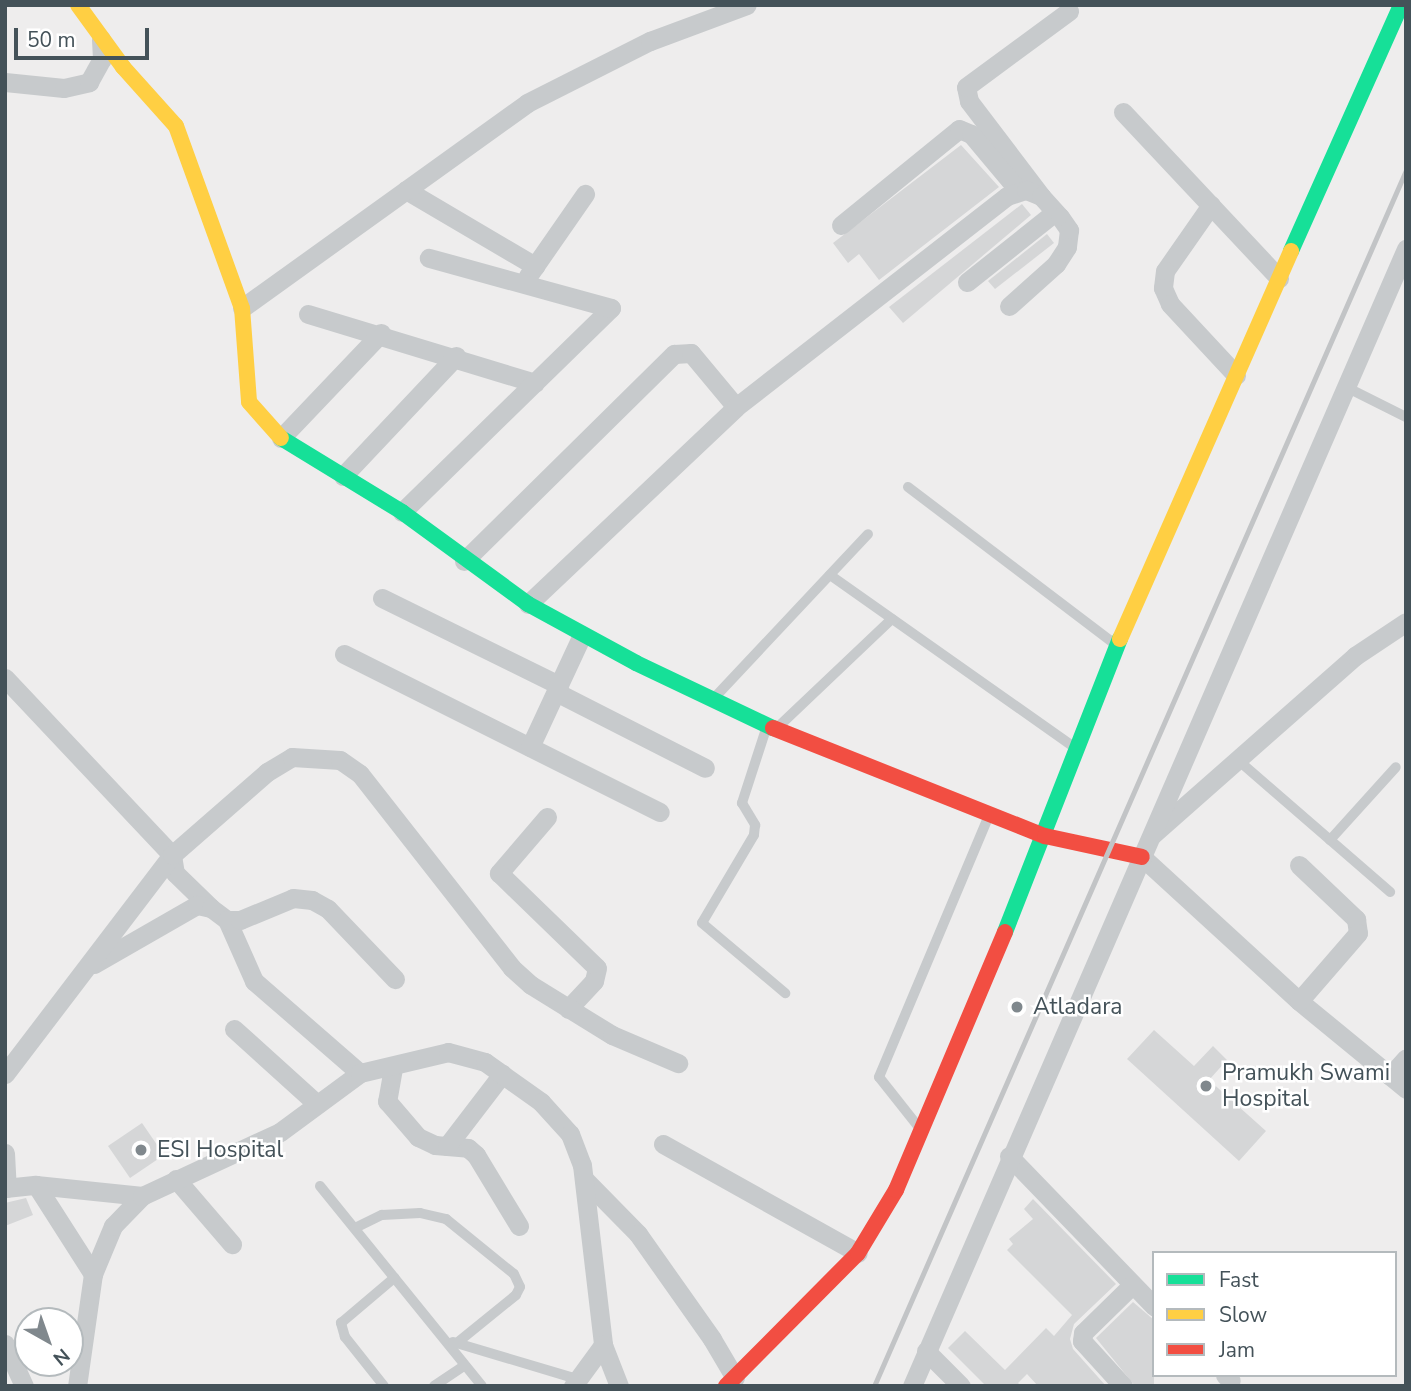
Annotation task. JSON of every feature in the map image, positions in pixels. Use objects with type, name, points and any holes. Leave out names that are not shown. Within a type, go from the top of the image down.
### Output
[{"type":"main road","points":[[78,5],[101,39],[176,126],[242,307],[249,402],[281,438],[402,512],[464,561],[528,604],[582,635],[771,727],[1045,836],[1145,847]]},
{"type":"main road","points":[[730,1382],[858,1253],[896,1191],[1045,836],[1118,646],[1401,5]]},
{"type":"street","points":[[242,307],[527,103],[573,77],[650,41],[747,5]]},
{"type":"street","points":[[1009,306],[1056,264],[1068,247],[1069,230],[969,101],[966,87],[1069,11]]},
{"type":"street","points":[[5,82],[64,88],[89,82],[102,59],[101,39]]},
{"type":"street","points":[[1123,112],[1279,278]]},
{"type":"street","points":[[841,225],[959,129],[971,134],[1018,190],[1041,196]]},
{"type":"street","points":[[406,190],[535,266]]},
{"type":"street","points":[[528,604],[736,407],[1018,190]]},
{"type":"street","points":[[523,284],[585,194]]},
{"type":"street","points":[[1211,205],[1165,271],[1163,288],[1170,304],[1236,375]]},
{"type":"street","points":[[967,282],[1055,212]]},
{"type":"street","points":[[912,1386],[1009,1157],[1406,249]]},
{"type":"street","points":[[402,512],[611,308],[429,258]]},
{"type":"street","points":[[308,314],[381,333],[535,383]]},
{"type":"street","points":[[281,438],[381,333]]},
{"type":"street","points":[[464,561],[674,354],[691,353],[736,407]]},
{"type":"street","points":[[343,476],[456,356]]},
{"type":"street","points":[[382,598],[705,768]]},
{"type":"street","points":[[1145,847],[1355,656],[1406,622]]},
{"type":"street","points":[[530,747],[582,635]]},
{"type":"street","points":[[344,654],[660,812]]},
{"type":"street","points":[[5,678],[172,855],[176,873],[227,920],[254,981],[360,1073]]},
{"type":"street","points":[[5,1074],[172,855],[267,772],[292,757],[340,760],[360,774],[512,968],[568,1009],[612,1035],[678,1063]]},
{"type":"street","points":[[547,817],[499,873],[597,968],[594,981],[568,1009]]},
{"type":"street","points":[[1145,847],[1299,1001],[1406,1089]]},
{"type":"street","points":[[1299,864],[1356,919],[1358,933],[1299,1001]]},
{"type":"street","points":[[227,920],[240,920],[293,898],[313,900],[328,909],[395,979]]},
{"type":"street","points":[[85,970],[184,910],[197,905],[211,908]]},
{"type":"street","points":[[234,1030],[317,1104]]},
{"type":"street","points":[[77,1386],[93,1275],[113,1227],[142,1196],[280,1132],[360,1073],[393,1068],[448,1052],[485,1062],[502,1073],[541,1102],[570,1135],[584,1179],[603,1345],[619,1386]]},
{"type":"street","points":[[1390,1076],[1406,1058]]},
{"type":"street","points":[[393,1068],[387,1101],[418,1137],[447,1146],[468,1148],[476,1155],[519,1226]]},
{"type":"street","points":[[447,1146],[502,1073]]},
{"type":"street","points":[[663,1144],[858,1253]]},
{"type":"street","points":[[5,1153],[6,1188],[36,1185],[142,1196]]},
{"type":"street","points":[[1009,1157],[1152,1304]]},
{"type":"street","points":[[584,1179],[638,1234],[730,1382]]},
{"type":"street","points":[[176,1180],[232,1244]]},
{"type":"street","points":[[36,1185],[93,1275]]},
{"type":"street","points":[[1124,1386],[1082,1341],[1083,1333],[1132,1285]]},
{"type":"street","points":[[5,1344],[24,1386]]},
{"type":"street","points":[[575,1382],[603,1345]]},
{"type":"street","points":[[926,1351],[961,1386]]},
{"type":"lane","points":[[1345,387],[1406,417]]},
{"type":"lane","points":[[908,487],[1118,646]]},
{"type":"lane","points":[[713,699],[867,534]]},
{"type":"lane","points":[[830,575],[1078,751]]},
{"type":"lane","points":[[785,993],[702,923],[754,835],[755,825],[742,803],[771,727],[892,619]]},
{"type":"lane","points":[[1239,761],[1390,892]]},
{"type":"lane","points":[[1330,840],[1396,767]]},
{"type":"lane","points":[[922,1130],[879,1077],[990,814]]},
{"type":"lane","points":[[320,1186],[482,1386]]},
{"type":"lane","points":[[355,1228],[382,1215],[420,1213],[446,1219],[514,1274],[520,1287],[516,1295],[457,1343]]},
{"type":"lane","points":[[384,1386],[345,1337],[341,1323],[394,1278]]},
{"type":"lane","points":[[444,1339],[575,1382]]},
{"type":"lane","points":[[435,1386],[465,1365]]},
{"type":"building","points":[[961,145],[999,187],[879,280],[859,254],[848,263],[833,243]]},
{"type":"building","points":[[1022,204],[1031,215],[903,323],[889,307]]},
{"type":"building","points":[[1047,234],[1054,243],[995,289],[988,281]]},
{"type":"building","points":[[1154,1030],[1194,1066],[1213,1046],[1227,1060],[1209,1080],[1266,1131],[1239,1161],[1127,1059]]},
{"type":"building","points":[[142,1123],[164,1155],[130,1178],[108,1146]]},
{"type":"building","points":[[26,1198],[33,1215],[5,1226],[5,1203]]},
{"type":"building","points":[[1033,1199],[1116,1284],[1074,1324],[1070,1339],[1073,1349],[1106,1386],[1038,1386],[1027,1374],[1018,1383],[1021,1386],[986,1386],[948,1348],[965,1331],[1005,1370],[1046,1328],[1054,1336],[1072,1315],[1007,1250],[1013,1244],[1009,1239],[1033,1219],[1024,1209]]},
{"type":"building","points":[[1133,1302],[1152,1318],[1154,1386],[1135,1386],[1096,1338]]},
{"type":"railway","points":[[874,1386],[1406,170]]},
{"type":"traffic: fast","points":[[1291,251],[1401,5]]},
{"type":"traffic: fast","points":[[281,438],[402,512],[528,604],[636,663],[773,728]]},
{"type":"traffic: fast","points":[[1005,932],[1120,639]]},
{"type":"traffic: slow","points":[[78,5],[123,67],[176,126],[242,308],[249,402],[281,438]]},
{"type":"traffic: slow","points":[[1120,639],[1291,251]]},
{"type":"traffic: jam","points":[[773,728],[1045,836],[1142,857]]},
{"type":"traffic: jam","points":[[726,1386],[858,1253],[896,1190],[1005,932]]},
{"type":"place","name":"Atladara","points":[[1017,1007]]},
{"type":"place","name":"Pramukh Swami Hospital","points":[[1206,1086]]},
{"type":"place","name":"ESI Hospital","points":[[141,1150]]}]
